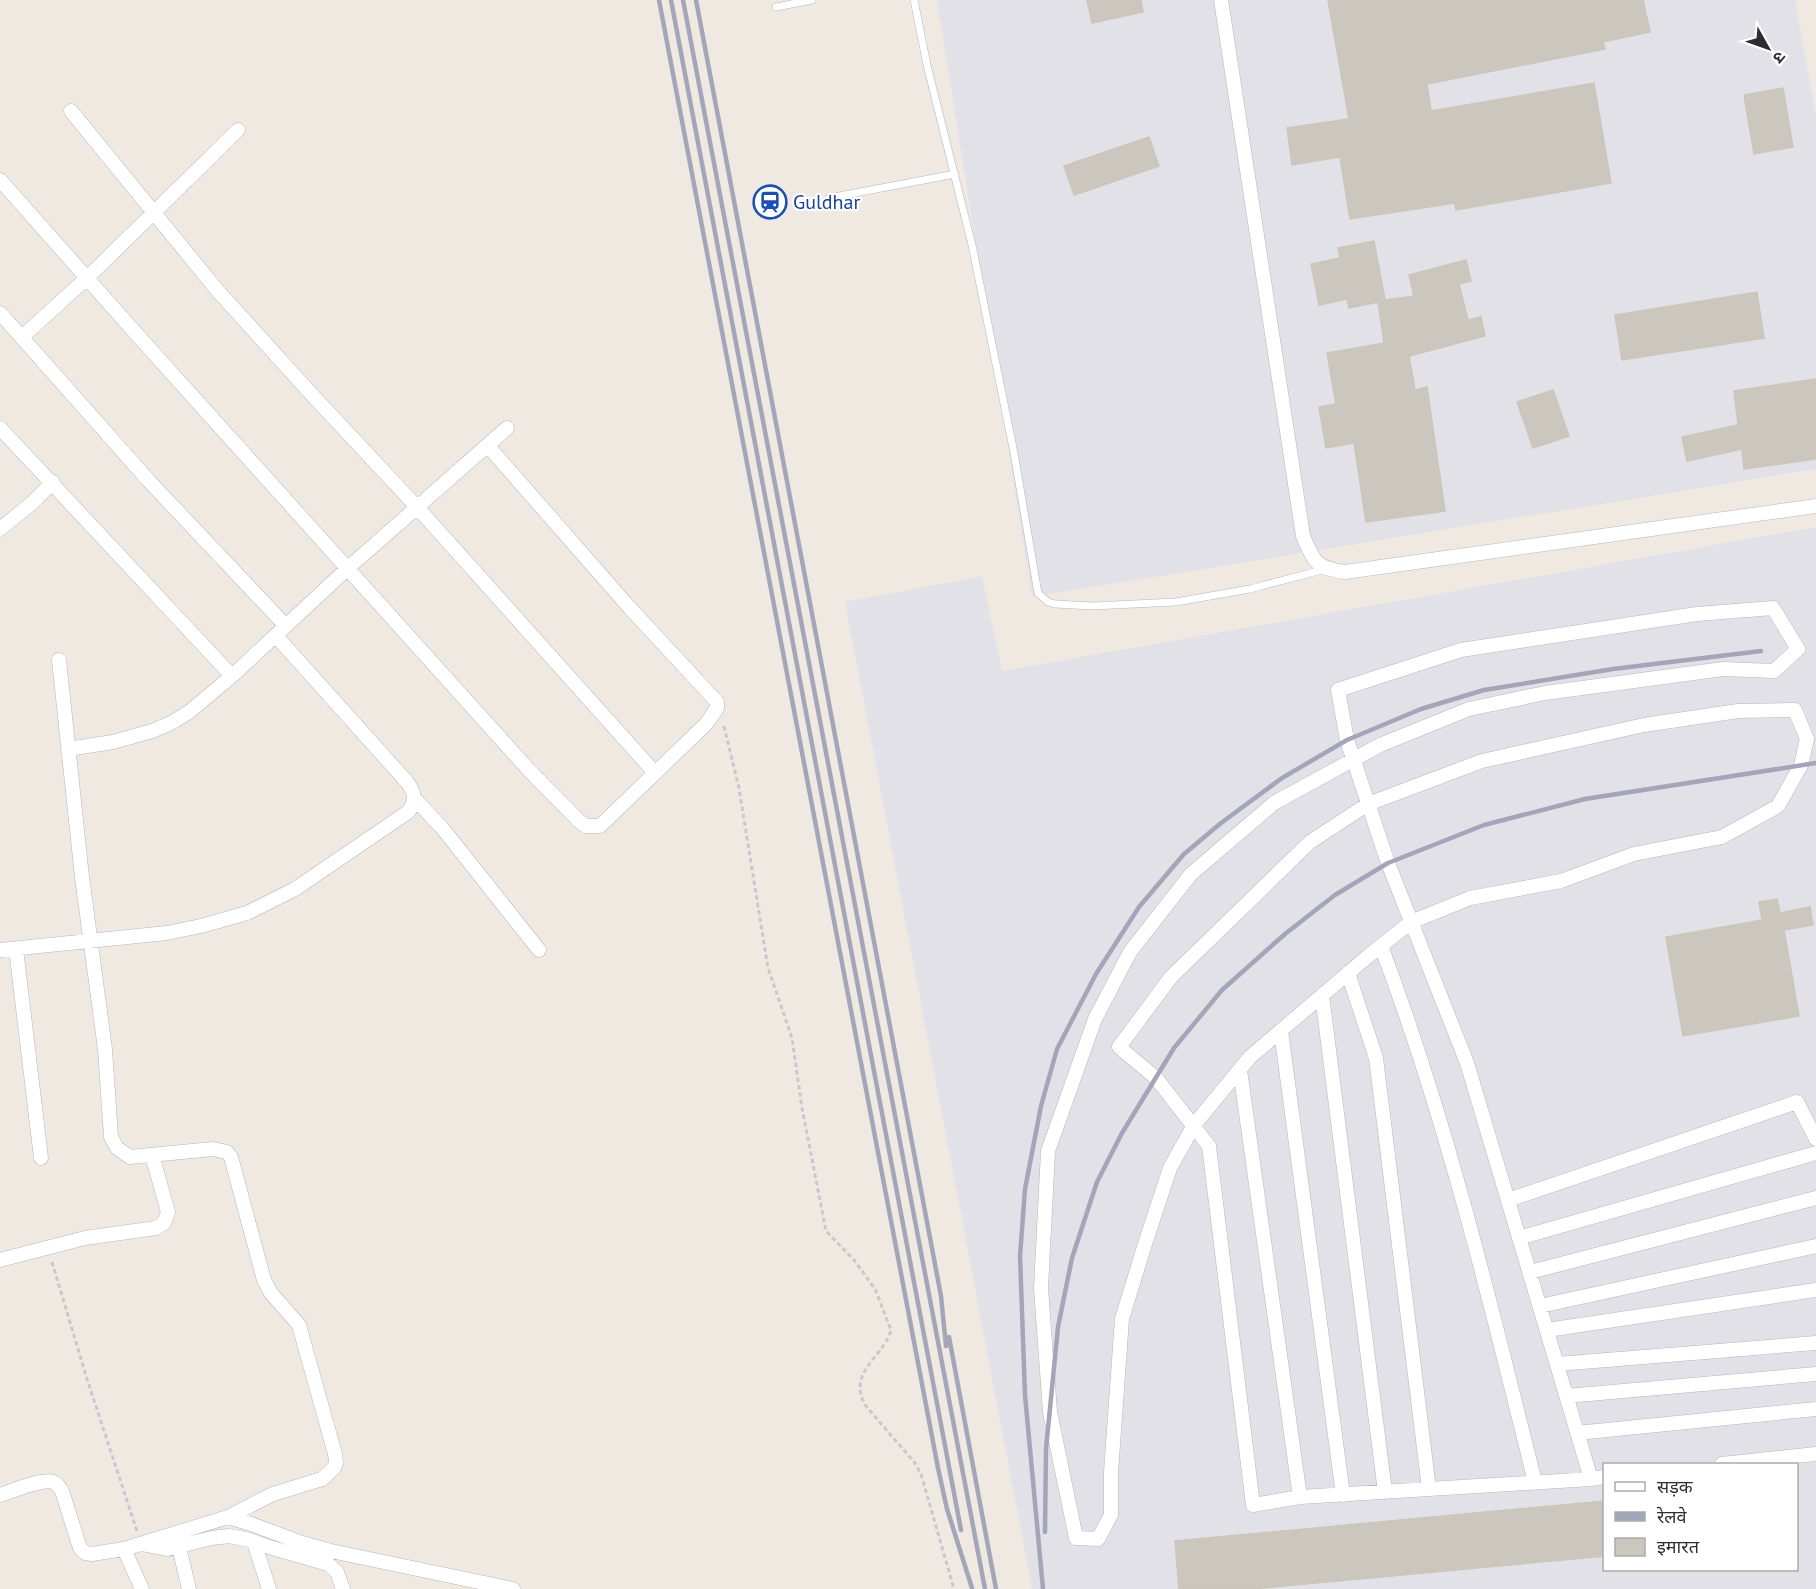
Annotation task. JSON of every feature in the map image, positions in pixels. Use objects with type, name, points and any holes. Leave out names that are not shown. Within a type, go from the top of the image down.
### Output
[{"type":"street","points":[[1221,0],[1303,536],[1312,558],[1326,569],[1345,573],[1816,506]]},
{"type":"street","points":[[71,111],[224,298],[417,507],[655,773]]},
{"type":"street","points":[[22,337],[87,278],[238,130]]},
{"type":"street","points":[[0,180],[528,769],[586,826],[600,826],[706,724],[716,710],[717,702],[629,607],[488,446]]},
{"type":"street","points":[[0,313],[281,631],[407,782],[414,791],[415,799],[408,812],[295,889],[260,908],[218,922],[167,933],[16,949],[0,948]]},
{"type":"street","points":[[0,428],[232,676]]},
{"type":"street","points":[[68,749],[133,737],[171,723],[195,707],[507,428]]},
{"type":"street","points":[[0,529],[32,503],[52,482]]},
{"type":"street","points":[[1353,759],[1347,740],[1338,690],[1461,650],[1697,614],[1773,608],[1798,648],[1774,671],[1723,669],[1545,693],[1469,709],[1353,759],[1274,803],[1191,874],[1130,952],[1095,1019],[1048,1150],[1041,1288],[1050,1412],[1076,1538],[1098,1539],[1111,1515],[1111,1472],[1122,1319],[1170,1168],[1194,1125],[1250,1057],[1411,922],[1470,898],[1561,881],[1634,854],[1722,837],[1778,806],[1801,765],[1807,739],[1795,710],[1738,711],[1644,725],[1482,761],[1368,804],[1302,849],[1172,977],[1119,1047],[1156,1078],[1194,1125],[1209,1146],[1253,1505],[1300,1497],[1598,1478],[1577,1433],[1467,1063],[1411,922],[1388,863],[1368,804],[1353,759]]},
{"type":"street","points":[[0,1495],[44,1481],[53,1482],[60,1487],[63,1494],[80,1548],[92,1554],[124,1549],[228,1517],[273,1494],[322,1479],[336,1463],[299,1325],[271,1293],[264,1280],[231,1157],[227,1152],[213,1149],[130,1157],[117,1148],[111,1137],[105,1049],[59,660]]},
{"type":"street","points":[[415,799],[438,823],[539,950]]},
{"type":"street","points":[[1381,945],[1407,1015],[1473,1232],[1535,1482]]},
{"type":"street","points":[[16,949],[40,1158]]},
{"type":"street","points":[[1348,973],[1376,1058],[1429,1489]]},
{"type":"street","points":[[1322,995],[1385,1492]]},
{"type":"street","points":[[1281,1031],[1343,1495]]},
{"type":"street","points":[[1240,1070],[1300,1497]]},
{"type":"street","points":[[1508,1200],[1797,1102],[1816,1139]]},
{"type":"street","points":[[1520,1238],[1816,1153]]},
{"type":"street","points":[[0,1260],[47,1246],[156,1228],[164,1224],[168,1212],[152,1155]]},
{"type":"street","points":[[1530,1272],[1816,1198]]},
{"type":"street","points":[[1540,1306],[1816,1246]]},
{"type":"street","points":[[1547,1330],[1816,1290]]},
{"type":"street","points":[[1557,1364],[1816,1343]]},
{"type":"street","points":[[1566,1396],[1816,1374]]},
{"type":"street","points":[[1577,1433],[1816,1409]]},
{"type":"street","points":[[1731,1463],[1816,1454]]},
{"type":"street","points":[[228,1517],[331,1551],[513,1589]]},
{"type":"street","points":[[141,1544],[167,1549],[222,1536],[237,1537],[328,1564],[337,1572],[343,1589]]},
{"type":"street","points":[[254,1542],[269,1589]]},
{"type":"street","points":[[179,1547],[189,1589]]},
{"type":"street","points":[[124,1549],[142,1589]]},
{"type":"lane","points":[[776,7],[812,0]]},
{"type":"lane","points":[[914,0],[927,65],[972,245],[1014,453],[1038,592],[1042,598],[1055,604],[1093,606],[1176,602],[1250,590],[1326,569]]},
{"type":"lane","points":[[829,198],[955,174]]},
{"type":"path","points":[[716,710],[726,730],[739,788],[768,968],[792,1038],[802,1108],[826,1231],[854,1260],[875,1289],[891,1330],[864,1371],[860,1383],[861,1397],[864,1405],[915,1463],[921,1474],[954,1589]]},
{"type":"path","points":[[47,1246],[104,1433],[141,1544]]},
{"type":"shaded area","points":[[937,0],[1795,0],[1816,117],[1816,469],[1032,597]]},
{"type":"shaded area","points":[[1816,527],[1816,1589],[1032,1589],[845,602],[982,576],[1002,671]]},
{"type":"building","points":[[1087,0],[1141,0],[1143,12],[1092,23]]},
{"type":"building","points":[[1328,0],[1643,0],[1650,32],[1603,42],[1605,49],[1427,84],[1431,111],[1594,83],[1611,183],[1456,210],[1455,203],[1350,219],[1340,157],[1292,165],[1287,128],[1349,119]]},
{"type":"building","points":[[1783,88],[1793,147],[1754,154],[1744,95]]},
{"type":"building","points":[[1149,137],[1159,166],[1074,195],[1064,166]]},
{"type":"building","points":[[1374,241],[1385,300],[1414,296],[1409,275],[1466,260],[1471,281],[1459,284],[1468,320],[1481,317],[1485,336],[1409,356],[1415,390],[1427,387],[1445,511],[1366,522],[1354,443],[1326,448],[1319,407],[1336,404],[1327,353],[1384,343],[1378,302],[1349,308],[1347,299],[1319,305],[1311,264],[1340,258],[1338,248]]},
{"type":"building","points":[[1757,292],[1764,338],[1622,360],[1615,315]]},
{"type":"building","points":[[1816,379],[1816,459],[1744,469],[1742,449],[1687,461],[1682,437],[1738,425],[1734,391]]},
{"type":"building","points":[[1553,390],[1569,436],[1533,448],[1517,402]]},
{"type":"building","points":[[1777,899],[1780,913],[1810,907],[1813,925],[1784,930],[1799,1016],[1683,1036],[1666,937],[1762,920],[1759,902]]},
{"type":"building","points":[[1603,1501],[1603,1556],[1252,1589],[1179,1589],[1175,1541]]},
{"type":"railway","points":[[659,0],[938,1468],[947,1509],[972,1588]]},
{"type":"railway","points":[[671,0],[961,1530]]},
{"type":"railway","points":[[683,0],[985,1589]]},
{"type":"railway","points":[[696,0],[941,1296],[946,1346]]},
{"type":"railway","points":[[1043,1589],[1025,1395],[1020,1256],[1025,1189],[1041,1106],[1057,1049],[1096,974],[1139,907],[1184,854],[1221,823],[1282,778],[1347,740],[1421,709],[1484,690],[1613,669],[1761,651]]},
{"type":"railway","points":[[1045,1532],[1046,1449],[1058,1327],[1072,1258],[1097,1182],[1122,1133],[1174,1048],[1222,990],[1285,934],[1335,895],[1388,863],[1484,825],[1585,799],[1816,763]]},
{"type":"railway","points":[[949,1337],[996,1589]]},
{"type":"place","name":"Guldhar","points":[[770,202]]}]
